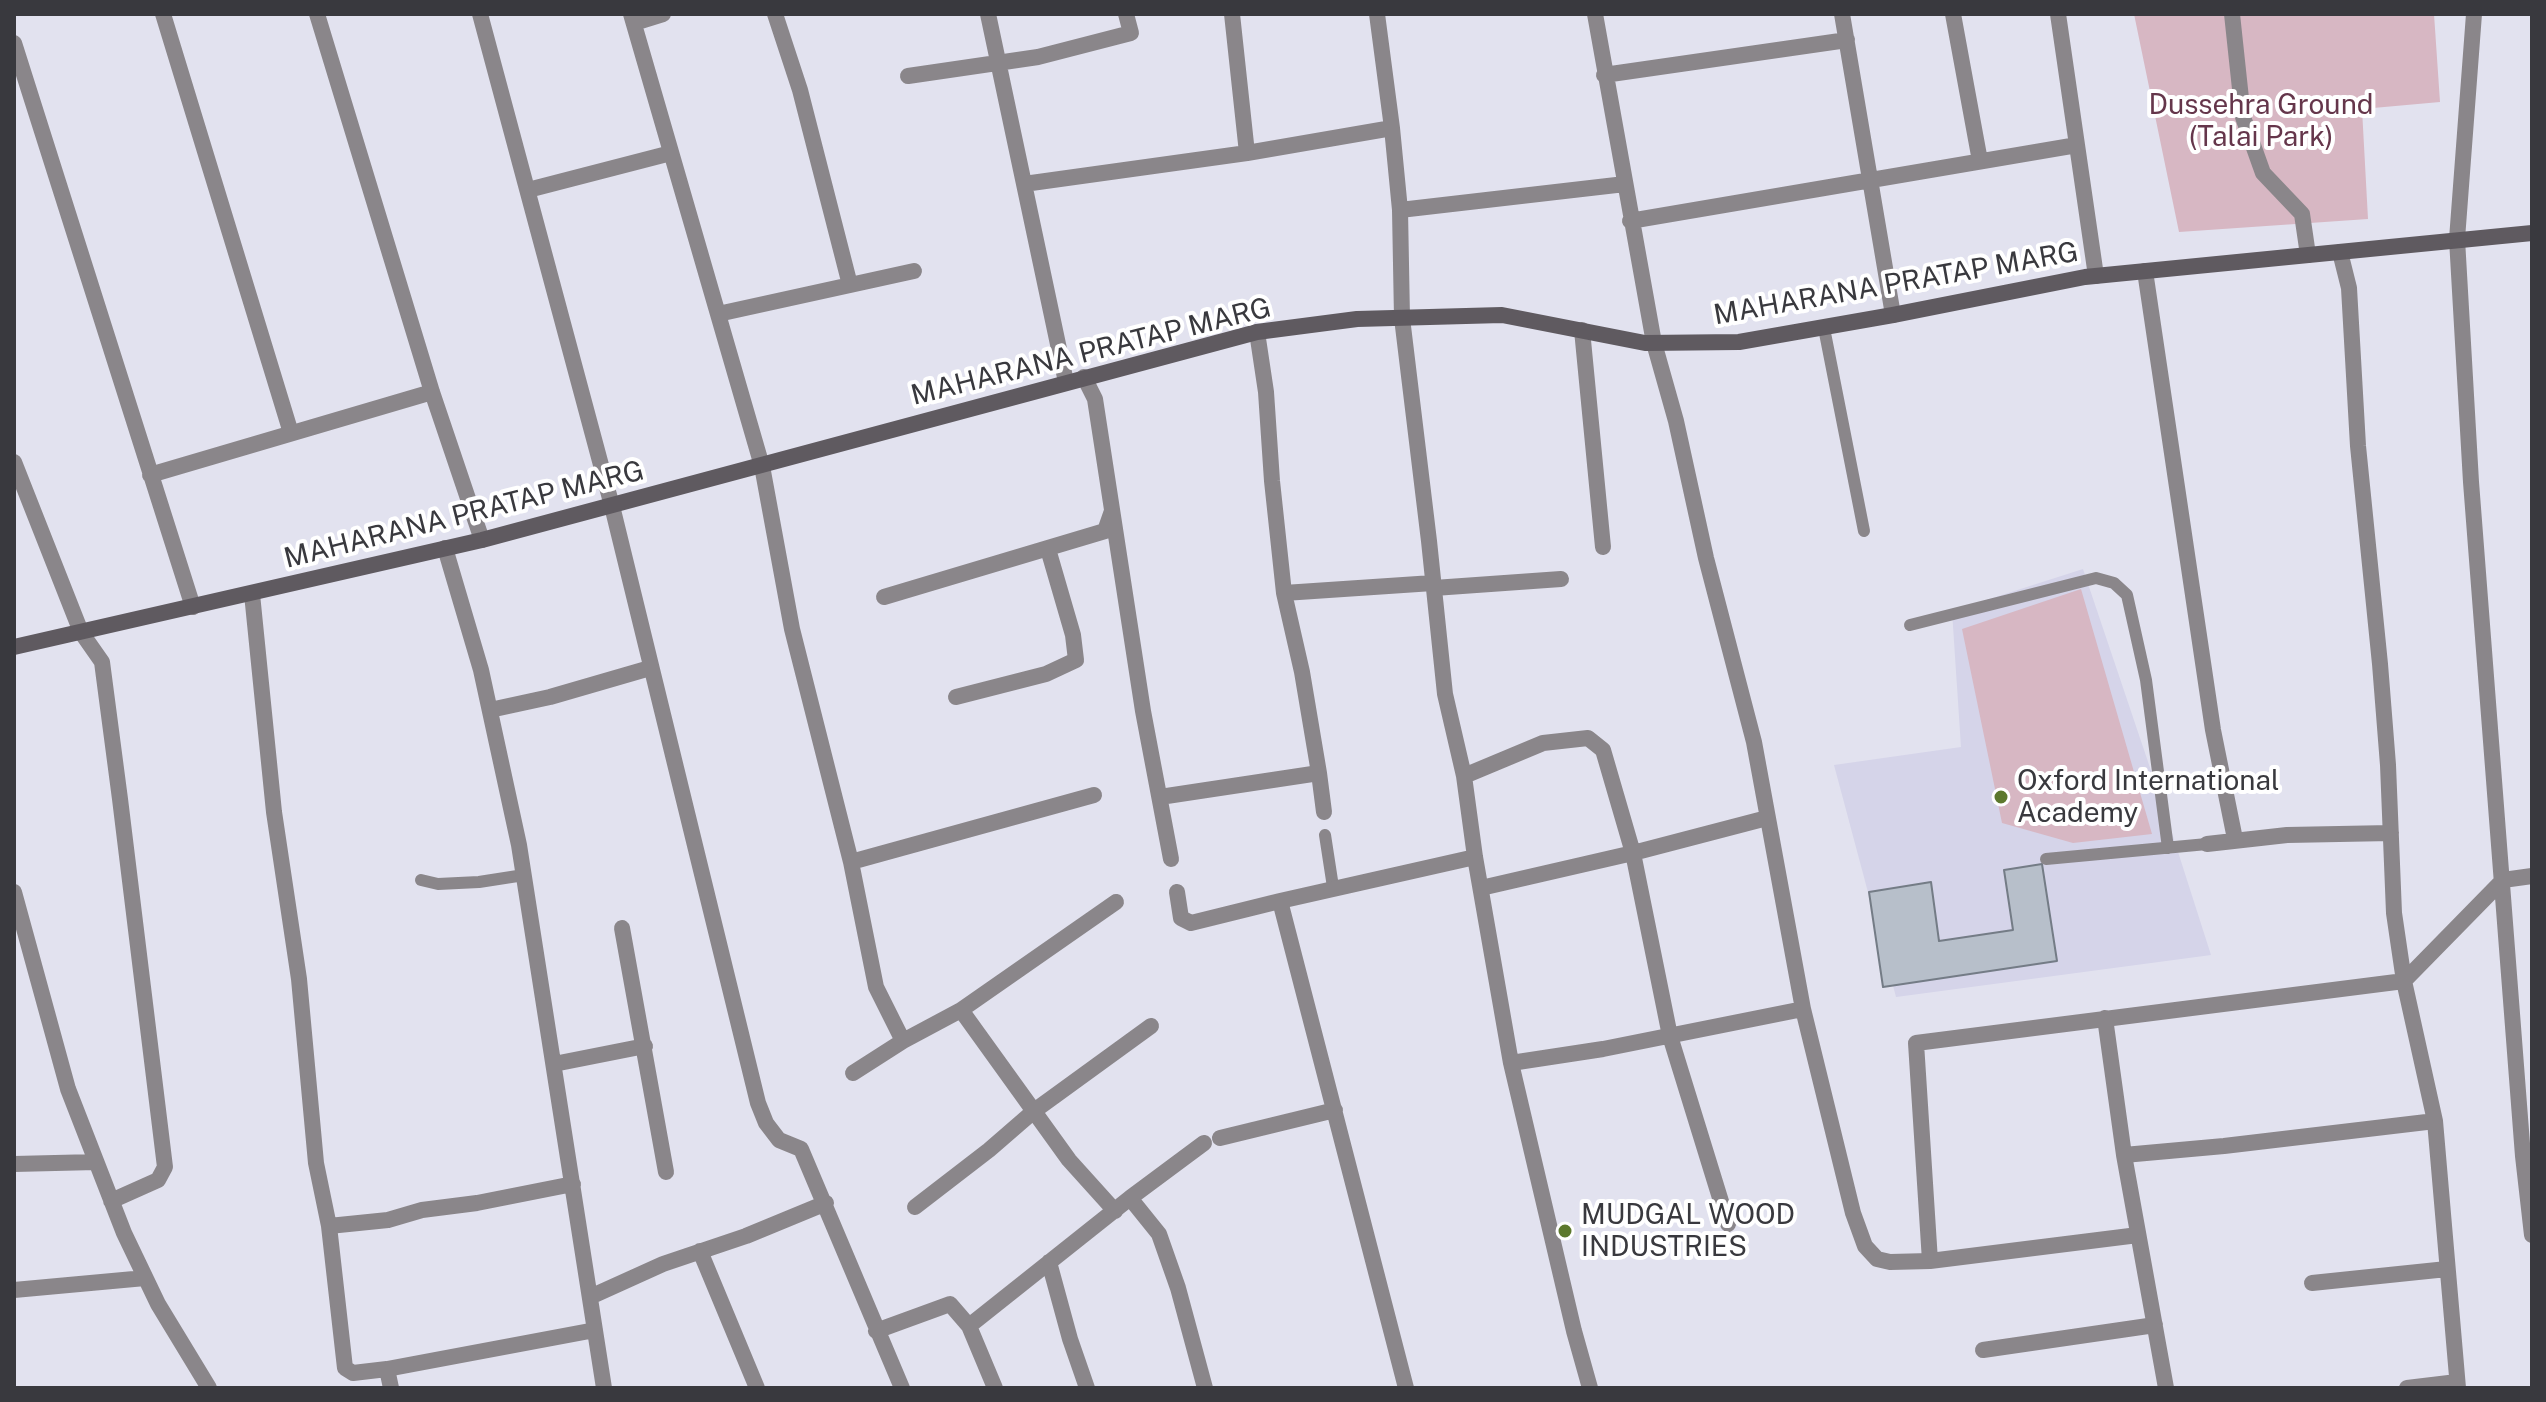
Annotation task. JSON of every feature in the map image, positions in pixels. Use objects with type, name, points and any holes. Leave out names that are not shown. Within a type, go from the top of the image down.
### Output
[{"type":"street","points":[[163,14],[291,433]]},
{"type":"street","points":[[317,14],[432,392],[482,540]]},
{"type":"street","points":[[480,14],[612,506],[758,1103],[766,1123],[779,1140],[801,1149],[902,1388]]},
{"type":"street","points":[[663,14],[632,18],[762,466],[792,629],[851,862],[876,987],[903,1041]]},
{"type":"street","points":[[775,14],[800,90],[850,285]]},
{"type":"street","points":[[988,14],[1066,382]]},
{"type":"street","points":[[908,76],[1038,57],[1131,33],[1126,14]]},
{"type":"street","points":[[1232,14],[1247,153]]},
{"type":"street","points":[[1377,14],[1400,210],[1402,318],[1445,694],[1464,776],[1511,1063],[1590,1388]]},
{"type":"street","points":[[1595,14],[1654,343],[1754,742],[1803,1009],[1853,1213],[1865,1246],[1877,1259],[1890,1262],[1930,1261],[2138,1235]]},
{"type":"street","points":[[1842,14],[1893,315]]},
{"type":"street","points":[[1953,14],[1980,161]]},
{"type":"street","points":[[2058,14],[2096,276]]},
{"type":"street","points":[[2232,14],[2243,117],[2263,173],[2302,214],[2308,255]]},
{"type":"street","points":[[2474,14],[2457,239],[2471,482],[2503,880],[2525,1087],[2532,1235]]},
{"type":"street","points":[[1604,75],[1847,40]]},
{"type":"street","points":[[14,43],[193,607]]},
{"type":"street","points":[[1024,184],[1247,153],[1392,128]]},
{"type":"street","points":[[1630,221],[2077,145]]},
{"type":"street","points":[[528,190],[671,153]]},
{"type":"street","points":[[1400,210],[1625,184]]},
{"type":"street","name":"MAHARANA PRATAP MARG","points":[[14,647],[482,540],[1257,332],[1357,319],[1502,315],[1654,343],[1739,342],[2096,276],[2532,233]]},
{"type":"street","points":[[2340,252],[2350,301],[2358,446],[2380,664],[2394,913],[2404,981],[2435,1121],[2457,1385],[2407,1388]]},
{"type":"street","points":[[718,314],[914,271]]},
{"type":"street","points":[[2145,271],[2213,730],[2235,839]]},
{"type":"street","points":[[1582,330],[1603,547]]},
{"type":"street","points":[[1257,332],[1266,392],[1284,593],[1302,672],[1324,812]]},
{"type":"street","points":[[1084,377],[1095,399],[1143,711],[1171,859]]},
{"type":"street","points":[[150,475],[432,392]]},
{"type":"street","points":[[14,462],[81,632],[102,662],[165,1167],[158,1180],[111,1201]]},
{"type":"street","points":[[884,597],[1105,531],[1113,509]]},
{"type":"street","points":[[445,548],[490,710],[524,875],[604,1388]]},
{"type":"street","points":[[956,697],[1046,674],[1076,660],[1073,635],[1048,549]]},
{"type":"street","points":[[1284,593],[1561,579]]},
{"type":"street","points":[[252,594],[274,812],[299,979],[316,1163],[329,1226],[345,1368],[353,1373],[387,1369],[595,1330]]},
{"type":"street","points":[[490,710],[550,697],[650,668]]},
{"type":"street","points":[[1464,776],[1543,743],[1588,738],[1603,750],[1633,853],[1670,1036],[1728,1224]]},
{"type":"street","points":[[1160,797],[1319,773]]},
{"type":"street","points":[[851,862],[1094,795]]},
{"type":"street","points":[[1481,888],[1767,818]]},
{"type":"street","points":[[2207,844],[2287,835],[2391,833]]},
{"type":"street","points":[[1177,892],[1181,918],[1191,923],[1333,887],[1475,857]]},
{"type":"street","points":[[1930,1261],[1916,1043],[2404,981],[2503,880],[2532,876]]},
{"type":"street","points":[[14,892],[68,1089],[111,1201],[145,1278],[209,1388]]},
{"type":"street","points":[[1280,901],[1406,1388]]},
{"type":"street","points":[[853,1073],[903,1041],[961,1010],[1116,902]]},
{"type":"street","points":[[622,928],[666,1172]]},
{"type":"street","points":[[1511,1063],[1603,1049],[1803,1009]]},
{"type":"street","points":[[961,1010],[1069,1160],[1115,1211]]},
{"type":"street","points":[[2105,1018],[2124,1155],[2166,1388]]},
{"type":"street","points":[[915,1207],[1034,1111],[1151,1026]]},
{"type":"street","points":[[554,1064],[645,1046]]},
{"type":"street","points":[[969,1326],[1130,1198],[1212,1140],[1335,1110]]},
{"type":"street","points":[[2124,1155],[2435,1121]]},
{"type":"street","points":[[14,1164],[96,1162]]},
{"type":"street","points":[[329,1226],[388,1220],[422,1210],[477,1203],[573,1184]]},
{"type":"street","points":[[1130,1198],[1159,1234],[1178,1288],[1205,1388]]},
{"type":"street","points":[[590,1297],[663,1264],[746,1236],[826,1203]]},
{"type":"street","points":[[700,1251],[757,1388]]},
{"type":"street","points":[[1049,1262],[1087,1388]]},
{"type":"street","points":[[2312,1283],[2447,1269]]},
{"type":"street","points":[[14,1290],[145,1278]]},
{"type":"street","points":[[876,1331],[950,1304],[969,1326],[995,1388]]},
{"type":"street","points":[[1983,1350],[2155,1325]]},
{"type":"street","points":[[387,1369],[391,1388]]},
{"type":"lane","points":[[1824,328],[1864,531]]},
{"type":"lane","points":[[1910,625],[2096,578],[2114,583],[2127,595],[2146,680],[2168,848]]},
{"type":"lane","points":[[1325,835],[1333,887]]},
{"type":"lane","points":[[2046,859],[2207,844]]},
{"type":"lane","points":[[421,880],[438,884],[524,875]]},
{"type":"shaded area","name":"Oxford International Academy","points":[[2083,569],[2211,955],[1896,997],[1834,765],[1961,747],[1952,611]]},
{"type":"green space","name":"Dussehra Ground (Talai Park)","points":[[2134,14],[2434,14],[2440,102],[2362,109],[2368,219],[2179,232]]},
{"type":"green space","points":[[2081,589],[2152,834],[2073,843],[2002,823],[1962,629]]},
{"type":"building","points":[[2042,864],[2057,961],[1883,987],[1869,892],[1931,882],[1939,941],[2013,930],[2004,870]]},
{"type":"place","name":"Oxford International Academy","points":[[2001,797]]},
{"type":"place","name":"MUDGAL WOOD INDUSTRIES","points":[[1565,1231]]}]
